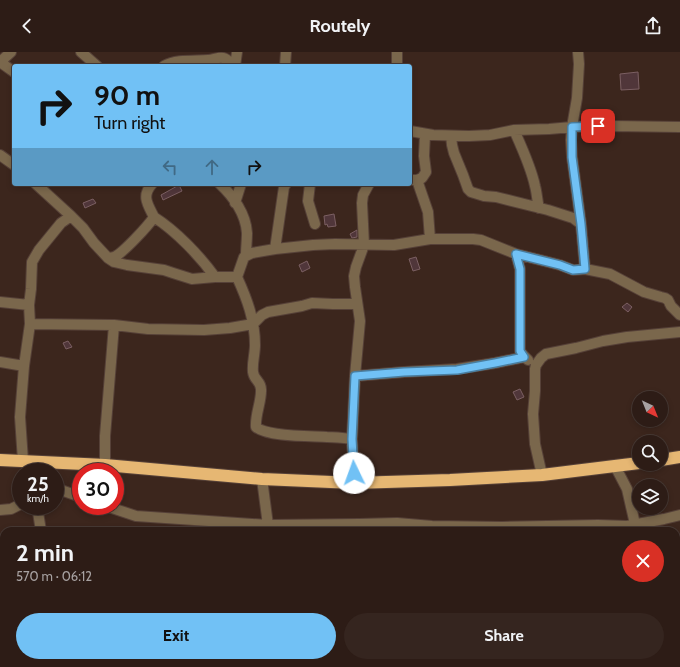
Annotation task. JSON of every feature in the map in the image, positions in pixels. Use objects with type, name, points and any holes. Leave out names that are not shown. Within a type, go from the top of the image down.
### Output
[{"type":"highway","points":[[668,459],[680,457]]},
{"type":"highway","points":[[0,460],[23,461],[29,463]]},
{"type":"highway","points":[[124,468],[262,479],[354,483],[542,475],[632,464]]},
{"type":"street","points":[[11,52],[1,60],[12,70]]},
{"type":"street","points":[[81,52],[95,64]]},
{"type":"street","points":[[234,64],[237,52]]},
{"type":"street","points":[[285,64],[286,52]]},
{"type":"street","points":[[397,52],[397,64]]},
{"type":"street","points":[[578,52],[579,64],[577,98],[572,127],[572,157],[581,224],[585,269]]},
{"type":"street","points":[[167,64],[220,58],[227,59],[232,64]]},
{"type":"street","points":[[412,131],[425,134],[470,136],[490,135],[514,130],[572,127],[680,127]]},
{"type":"street","points":[[514,130],[532,175],[539,208]]},
{"type":"street","points":[[425,134],[424,156],[426,172],[422,178],[413,180],[428,212],[430,239]]},
{"type":"street","points":[[451,136],[454,153],[468,189],[471,192],[539,208],[573,218],[581,224]]},
{"type":"street","points":[[0,157],[12,164]]},
{"type":"street","points":[[38,186],[83,228],[108,258],[114,262],[164,270],[192,279],[237,277]]},
{"type":"street","points":[[150,186],[146,196],[154,217],[173,231],[210,269],[215,277]]},
{"type":"street","points":[[222,186],[228,192],[245,221],[247,232],[246,255],[242,260],[237,277],[247,300],[255,330],[256,345],[253,374],[255,379],[260,384],[261,390],[256,427],[279,434],[352,439]]},
{"type":"street","points":[[235,203],[240,186]]},
{"type":"street","points":[[276,249],[285,186]]},
{"type":"street","points":[[310,186],[308,201],[315,224]]},
{"type":"street","points":[[354,483],[352,439],[355,376],[360,321],[354,276],[364,245],[362,203],[363,195],[368,186]]},
{"type":"street","points":[[23,461],[20,417],[24,366],[30,324],[29,305],[32,262],[39,250],[61,223],[71,216]]},
{"type":"street","points":[[108,258],[115,256],[122,251],[145,229],[154,217]]},
{"type":"street","points":[[246,255],[276,249],[313,245],[394,245],[430,239],[481,240],[516,254],[560,265],[573,270],[585,269],[610,274],[644,292],[661,296],[668,300],[671,306],[680,315]]},
{"type":"street","points":[[516,254],[520,269],[520,351],[535,369]]},
{"type":"street","points":[[0,302],[29,305]]},
{"type":"street","points":[[30,324],[114,325],[148,329],[204,330],[253,324],[262,315],[268,312],[285,310],[312,303],[357,304]]},
{"type":"street","points":[[105,463],[105,436],[114,325]]},
{"type":"street","points":[[542,475],[533,420],[535,369],[539,360],[546,354],[596,342],[680,332]]},
{"type":"street","points":[[355,376],[457,370],[524,357]]},
{"type":"street","points":[[0,362],[24,366]]},
{"type":"street","points":[[615,466],[627,489],[630,527]]},
{"type":"street","points":[[262,479],[269,527]]},
{"type":"street","points":[[0,510],[12,508]]},
{"type":"street","points":[[124,512],[136,516],[258,527]]},
{"type":"street","points":[[38,515],[40,527]]},
{"type":"street","points":[[292,527],[397,523],[432,526],[502,527],[598,525],[630,527],[680,515]]},
{"type":"building","points":[[638,72],[639,89],[621,90],[620,74]]},
{"type":"building","points":[[177,186],[180,186],[182,191],[163,200],[161,195]]},
{"type":"building","points":[[93,199],[96,203],[85,208],[83,203]]},
{"type":"building","points":[[334,214],[336,226],[328,227],[327,224],[325,225],[324,216]]},
{"type":"building","points":[[357,230],[357,237],[352,238],[350,234]]},
{"type":"building","points":[[416,257],[420,269],[413,271],[409,259]]},
{"type":"building","points":[[307,261],[310,268],[302,272],[299,265]]},
{"type":"building","points":[[627,303],[632,307],[628,312],[622,307]]},
{"type":"building","points":[[68,341],[72,347],[66,349],[63,343]]},
{"type":"building","points":[[520,389],[524,397],[517,400],[513,392]]},
{"type":"route","points":[[354,473],[352,439],[355,376],[457,370],[524,357],[520,351],[520,269],[516,254],[560,265],[573,270],[585,269],[581,224],[572,157],[572,127],[598,126]]}]
